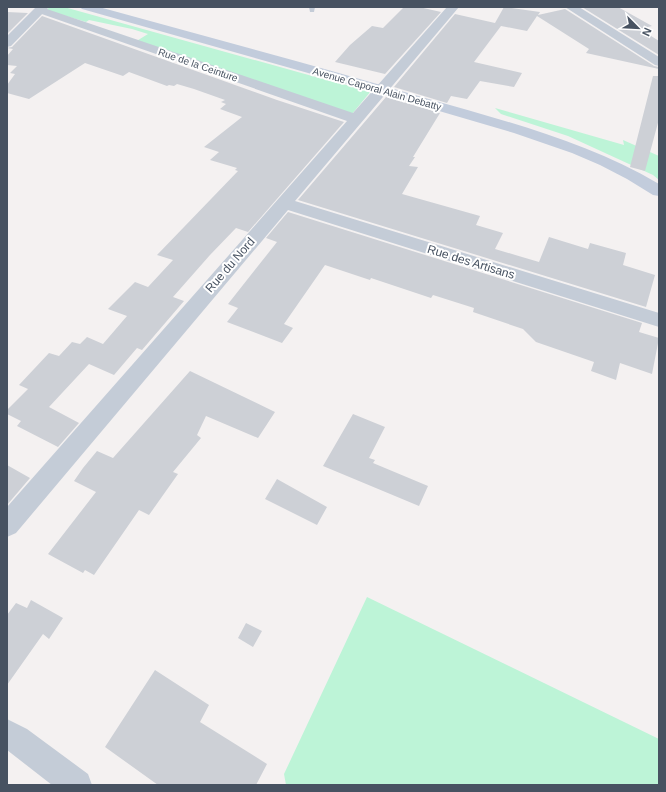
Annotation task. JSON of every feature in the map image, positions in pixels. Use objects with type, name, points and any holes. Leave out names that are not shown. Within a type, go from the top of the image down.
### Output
[{"type":"main road","name":"Avenue Caporal Alain Debatty","points":[[86,7],[511,128],[588,153],[640,178],[659,191]]},
{"type":"street","name":"Rue du Nord","points":[[7,525],[453,7]]},
{"type":"street","points":[[571,7],[659,62]]},
{"type":"street","points":[[7,43],[42,8]]},
{"type":"street","name":"Rue de la Ceinture","points":[[42,8],[356,119]]},
{"type":"street","name":"Rue des Artisans","points":[[284,203],[659,320]]},
{"type":"street","points":[[7,734],[17,739],[77,785]]},
{"type":"green space","points":[[50,7],[64,7],[371,91],[352,114],[135,42],[148,34],[89,20],[86,22],[46,10]]},
{"type":"green space","points":[[495,108],[624,145],[623,140],[659,156],[659,180],[653,175],[568,136],[501,114]]},
{"type":"green space","points":[[367,597],[659,739],[659,785],[286,785],[284,774]]},
{"type":"building","points":[[404,7],[419,7],[441,12],[385,74],[335,62],[350,45],[372,26],[383,28]]},
{"type":"building","points":[[504,7],[540,12],[538,15],[565,9],[654,66],[659,67],[659,69],[586,53],[589,49],[537,16],[527,31],[501,26],[474,62],[522,73],[514,87],[480,81],[467,99],[451,96],[447,103],[394,87],[455,14],[495,23]]},
{"type":"building","points":[[582,7],[618,7],[652,26],[640,29],[659,41],[659,55]]},
{"type":"building","points":[[7,12],[28,13],[7,34]]},
{"type":"building","points":[[42,16],[277,100],[344,122],[248,232],[236,228],[210,255],[173,297],[184,301],[142,350],[137,348],[114,375],[89,364],[49,407],[79,423],[58,447],[17,426],[21,421],[7,414],[7,410],[28,389],[19,385],[49,353],[59,356],[72,342],[80,344],[87,337],[103,344],[127,316],[108,309],[135,282],[148,287],[173,260],[157,255],[238,171],[235,170],[237,168],[210,160],[219,152],[204,147],[242,117],[220,109],[226,104],[221,102],[225,100],[194,89],[177,84],[174,86],[167,86],[129,72],[123,76],[85,63],[29,99],[7,93],[7,85],[15,74],[10,73],[17,66],[7,65],[7,56],[13,49],[7,48],[12,47]]},
{"type":"building","points":[[653,76],[659,76],[659,119],[645,171],[630,167]]},
{"type":"building","points":[[386,97],[440,113],[413,157],[415,157],[409,166],[418,167],[402,194],[480,216],[476,225],[503,233],[495,249],[539,262],[549,237],[588,249],[590,243],[626,253],[623,265],[655,275],[646,307],[298,200]]},
{"type":"building","points":[[288,212],[642,323],[639,332],[659,338],[652,374],[620,363],[616,380],[591,371],[594,362],[536,342],[523,329],[473,312],[474,308],[433,295],[431,298],[371,278],[370,280],[325,265],[284,324],[293,328],[282,343],[227,322],[238,308],[228,304],[277,242],[266,238]]},
{"type":"building","points":[[190,371],[275,412],[258,438],[206,416],[197,435],[201,438],[173,472],[178,474],[149,515],[139,510],[94,575],[85,570],[83,573],[48,554],[96,492],[74,481],[83,468],[97,451],[113,458]]},
{"type":"building","points":[[353,414],[385,427],[369,458],[375,460],[373,463],[428,486],[419,506],[323,466]]},
{"type":"building","points":[[7,465],[30,478],[7,505]]},
{"type":"building","points":[[277,479],[327,507],[317,525],[265,499]]},
{"type":"building","points":[[31,600],[63,618],[49,639],[43,634],[7,685],[7,615],[16,603],[27,608]]},
{"type":"building","points":[[246,623],[262,631],[253,647],[238,638]]},
{"type":"building","points":[[155,670],[209,705],[200,722],[267,764],[256,785],[158,785],[105,747]]}]
